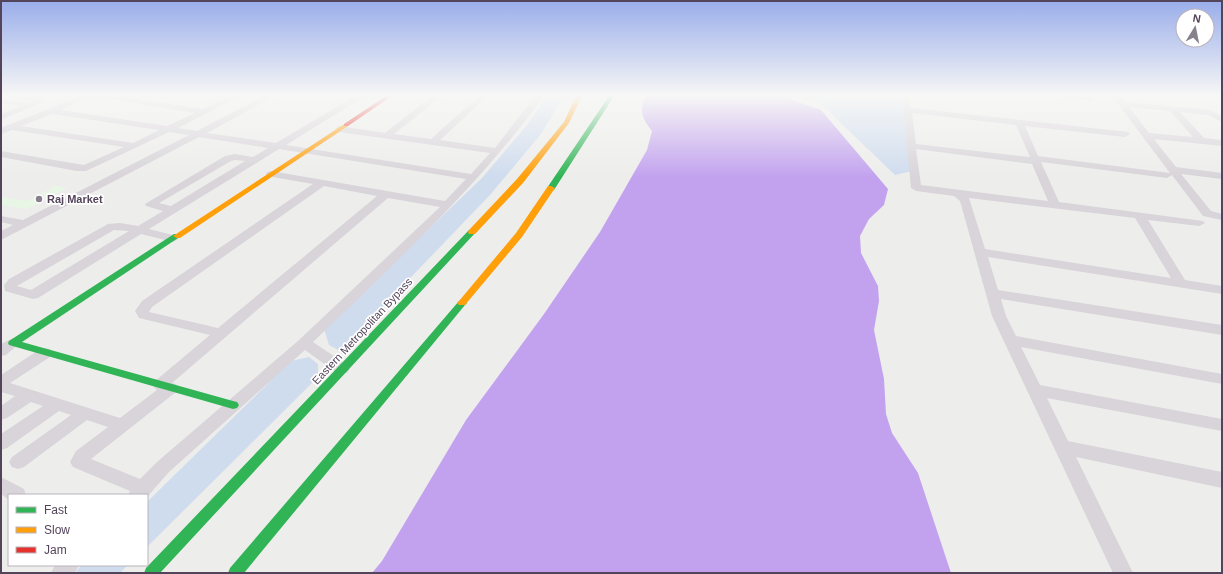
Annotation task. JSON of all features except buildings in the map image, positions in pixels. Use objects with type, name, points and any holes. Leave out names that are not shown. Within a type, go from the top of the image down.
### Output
[{"type":"main road","points":[[5,344],[174,238],[349,123]]},
{"type":"main road","name":"Eastern Metropolitan Bypass","points":[[151,573],[520,181],[566,123]]},
{"type":"main road","points":[[235,573],[519,235],[594,123]]},
{"type":"main road","points":[[5,344],[45,353],[232,405]]},
{"type":"street","points":[[1,131],[22,123]]},
{"type":"street","points":[[128,123],[473,178]]},
{"type":"street","points":[[1,154],[78,168],[86,168],[182,123]]},
{"type":"street","points":[[1,236],[221,123]]},
{"type":"street","points":[[174,238],[138,231],[118,226],[107,228],[14,282],[10,285],[10,288],[33,295],[138,231],[317,123]]},
{"type":"street","points":[[386,136],[403,123]]},
{"type":"street","points":[[433,142],[454,123]]},
{"type":"street","points":[[386,194],[221,333],[122,425],[82,456],[79,462],[140,492],[163,467],[304,343],[448,204],[473,178],[519,123]]},
{"type":"street","points":[[909,123],[916,188],[1199,222]]},
{"type":"street","points":[[1019,123],[1034,159],[1056,205]]},
{"type":"street","points":[[1026,123],[1125,134]]},
{"type":"street","points":[[1137,123],[1170,173],[1207,214],[1222,217]]},
{"type":"street","points":[[1184,123],[1201,141]]},
{"type":"street","points":[[11,127],[134,146]]},
{"type":"street","points":[[339,129],[497,150]]},
{"type":"street","points":[[1146,135],[1222,143]]},
{"type":"street","points":[[912,146],[1170,173],[1222,176]]},
{"type":"street","points":[[173,210],[150,204],[228,158],[235,157],[256,160]]},
{"type":"street","points":[[271,174],[448,204]]},
{"type":"street","points":[[221,333],[144,315],[142,311],[147,304],[322,183]]},
{"type":"street","points":[[958,194],[965,200],[991,293],[999,316],[1123,573]]},
{"type":"street","points":[[1139,216],[1180,283]]},
{"type":"street","points":[[1,219],[24,224]]},
{"type":"street","points":[[979,252],[1222,290]]},
{"type":"street","points":[[991,293],[1218,330],[1222,342]]},
{"type":"street","points":[[1011,340],[1222,379]]},
{"type":"street","points":[[304,343],[342,369]]},
{"type":"street","points":[[1,382],[45,353]]},
{"type":"street","points":[[1,386],[122,425]]},
{"type":"street","points":[[1035,390],[1222,425]]},
{"type":"street","points":[[1,414],[29,395]]},
{"type":"street","points":[[1,443],[57,404]]},
{"type":"street","points":[[18,462],[85,413]]},
{"type":"street","points":[[1062,447],[1222,480]]},
{"type":"street","points":[[1,485],[15,494]]},
{"type":"street","points":[[60,573],[68,566]]},
{"type":"shaded area","points":[[529,123],[548,123],[541,134],[490,195],[340,351],[329,345],[324,329],[482,178]]},
{"type":"shaded area","points":[[646,123],[832,123],[888,189],[884,205],[869,219],[860,236],[861,253],[878,286],[879,301],[874,330],[884,379],[886,414],[892,433],[918,473],[951,573],[372,573],[382,561],[466,420],[544,314],[600,232],[647,150],[652,131]]},
{"type":"shaded area","points":[[841,123],[905,123],[912,171],[895,175]]},
{"type":"shaded area","name":"Raj Market","points":[[56,186],[67,188],[27,209],[1,205],[1,197],[27,201]]},
{"type":"shaded area","points":[[309,357],[318,364],[318,377],[148,546],[148,501],[291,361]]},
{"type":"shaded area","points":[[81,566],[127,566],[120,573],[81,573],[76,571]]},
{"type":"traffic: fast","points":[[551,188],[594,123]]},
{"type":"traffic: fast","points":[[151,573],[472,232]]},
{"type":"traffic: fast","points":[[177,236],[13,343],[233,405]]},
{"type":"traffic: fast","points":[[235,573],[462,303]]},
{"type":"traffic: slow","points":[[472,232],[520,181],[566,123]]},
{"type":"traffic: slow","points":[[177,236],[346,125]]},
{"type":"traffic: slow","points":[[462,303],[519,235],[551,188]]},
{"type":"traffic: jam","points":[[346,125],[349,123]]},
{"type":"place","name":"Raj Market","points":[[39,199]]}]
